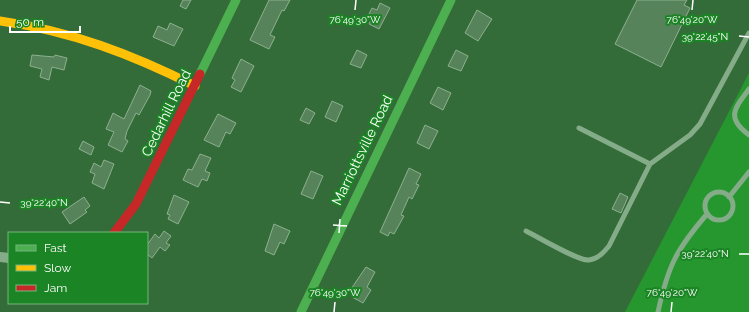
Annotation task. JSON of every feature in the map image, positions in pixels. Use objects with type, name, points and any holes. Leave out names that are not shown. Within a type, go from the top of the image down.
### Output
[{"type":"street","name":"Cedarhill Road","points":[[115,232],[136,204],[236,0]]},
{"type":"street","name":"Marriottsville Road","points":[[301,312],[451,0]]},
{"type":"street","points":[[0,21],[22,23],[83,37],[142,59],[195,86]]},
{"type":"lane","points":[[526,231],[582,259],[588,260],[598,257],[610,246],[650,164],[690,135],[700,124],[749,33]]},
{"type":"lane","points":[[749,89],[738,105],[735,120],[737,126],[749,135]]},
{"type":"lane","points":[[579,128],[650,164]]},
{"type":"lane","points":[[729,197],[749,172]]},
{"type":"lane","points":[[717,192],[722,192],[729,197],[733,207],[728,216],[720,220],[715,220],[708,214],[705,205],[709,196],[717,192]]},
{"type":"lane","points":[[658,312],[665,281],[675,256],[708,214]]},
{"type":"green space","points":[[749,73],[749,312],[625,312]]},
{"type":"building","points":[[183,0],[191,0],[186,9],[180,6]]},
{"type":"building","points":[[269,0],[290,0],[284,11],[282,10],[270,35],[275,37],[269,49],[250,40]]},
{"type":"building","points":[[637,0],[687,0],[684,5],[690,8],[661,67],[615,44]]},
{"type":"building","points":[[380,3],[390,8],[379,29],[369,24],[371,20],[367,18],[372,8],[377,10]]},
{"type":"building","points":[[477,10],[492,19],[478,41],[465,33]]},
{"type":"building","points":[[170,23],[183,29],[174,46],[153,37],[158,26],[167,30]]},
{"type":"building","points":[[357,50],[367,55],[361,68],[350,64]]},
{"type":"building","points":[[456,50],[468,56],[461,71],[448,66]]},
{"type":"building","points":[[32,55],[54,57],[55,55],[67,58],[64,70],[52,67],[49,80],[40,77],[42,69],[30,66]]},
{"type":"building","points":[[241,59],[254,66],[241,92],[231,87],[235,80],[232,78]]},
{"type":"building","points":[[140,85],[151,91],[150,95],[139,115],[136,113],[127,131],[125,139],[128,141],[122,152],[108,145],[114,132],[106,129],[113,113],[124,119]]},
{"type":"building","points":[[438,87],[451,93],[443,110],[430,103]]},
{"type":"building","points":[[332,101],[343,106],[336,122],[325,117]]},
{"type":"building","points":[[306,108],[315,113],[309,124],[300,120]]},
{"type":"building","points":[[218,114],[236,123],[230,134],[226,132],[219,147],[204,140]]},
{"type":"building","points":[[425,125],[438,131],[429,149],[417,143]]},
{"type":"building","points":[[83,141],[94,147],[91,155],[79,149]]},
{"type":"building","points":[[200,154],[211,158],[205,171],[210,173],[207,181],[202,179],[198,187],[183,180],[188,169],[192,170]]},
{"type":"building","points":[[104,160],[114,164],[104,189],[92,183],[95,174],[90,172],[94,163],[101,167]]},
{"type":"building","points":[[409,168],[421,174],[416,184],[419,185],[412,199],[409,197],[401,215],[404,216],[394,234],[390,232],[388,236],[380,232]]},
{"type":"building","points":[[311,171],[323,176],[313,199],[301,194]]},
{"type":"building","points":[[620,193],[628,197],[621,213],[612,209]]},
{"type":"building","points":[[174,195],[189,202],[178,224],[168,219],[170,215],[167,214]]},
{"type":"building","points":[[84,197],[90,206],[85,210],[87,212],[70,224],[62,212]]},
{"type":"building","points":[[274,224],[290,231],[284,244],[280,242],[274,255],[265,251]]},
{"type":"building","points":[[164,231],[171,236],[166,243],[170,245],[165,251],[160,247],[152,258],[148,255],[148,244],[155,234],[159,238]]},
{"type":"building","points":[[366,267],[375,272],[367,287],[371,290],[363,303],[352,297],[356,291],[351,289]]},
{"type":"traffic: fast","points":[[200,74],[236,0]]},
{"type":"traffic: fast","points":[[301,312],[451,0]]},
{"type":"traffic: slow","points":[[0,21],[26,25],[100,45],[148,64],[195,86]]},
{"type":"traffic: jam","points":[[115,232],[136,204],[200,74]]}]
